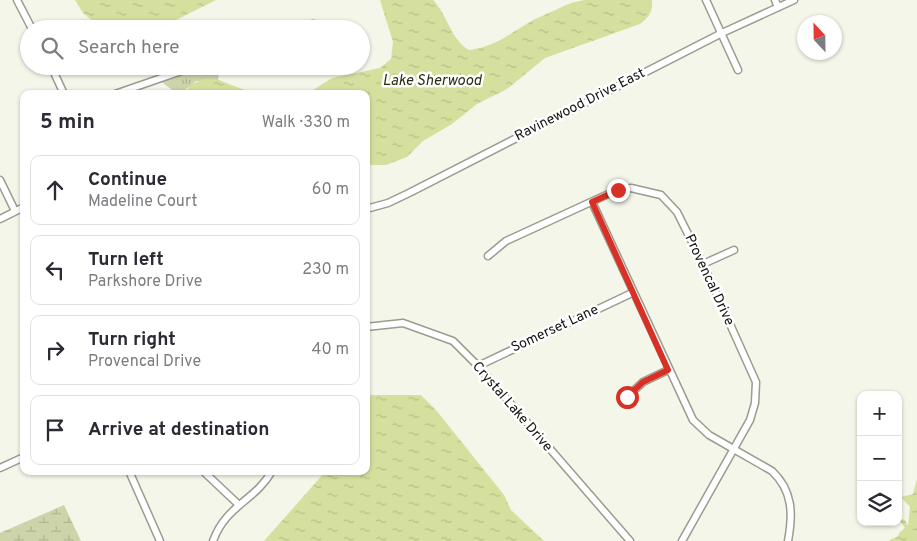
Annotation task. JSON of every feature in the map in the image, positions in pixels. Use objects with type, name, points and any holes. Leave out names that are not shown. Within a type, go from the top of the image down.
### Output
[{"type":"street","points":[[18,0],[28,20]]},
{"type":"street","points":[[706,0],[738,70]]},
{"type":"street","points":[[775,0],[778,7]]},
{"type":"street","name":"Ravinewood Drive East","points":[[370,208],[388,203],[409,193],[722,33],[794,0]]},
{"type":"street","points":[[55,75],[62,90]]},
{"type":"street","points":[[127,90],[170,75]]},
{"type":"street","points":[[0,180],[15,211]]},
{"type":"street","name":"Provencal Drive","points":[[488,256],[506,241],[618,190],[630,188],[661,194],[677,212],[703,264],[756,382],[755,403],[750,420],[682,541]]},
{"type":"street","points":[[592,202],[632,293],[693,420],[709,435],[772,471],[780,479],[790,501],[792,518],[788,541]]},
{"type":"street","points":[[0,219],[20,209]]},
{"type":"street","points":[[703,264],[734,250]]},
{"type":"street","name":"Somerset Lane","points":[[478,366],[632,293]]},
{"type":"street","name":"Crystal Lake Drive","points":[[370,327],[403,323],[453,341],[478,366],[630,541]]},
{"type":"street","points":[[627,397],[643,382],[668,370]]},
{"type":"street","points":[[0,468],[20,459]]},
{"type":"street","points":[[131,475],[160,541]]},
{"type":"street","points":[[207,475],[239,505]]},
{"type":"street","points":[[213,541],[217,529],[230,511],[239,505],[269,475]]},
{"type":"green space","points":[[180,75],[219,75],[218,80],[196,81],[186,90],[172,90],[162,82]]},
{"type":"green space","points":[[64,505],[81,541],[0,541],[0,533]]},
{"type":"water","points":[[75,0],[216,0],[176,20],[91,20],[83,13]]},
{"type":"water","name":"Lake Sherwood","points":[[380,0],[433,0],[458,40],[469,50],[481,48],[499,41],[533,20],[571,3],[584,0],[652,0],[650,14],[640,24],[545,58],[507,89],[477,104],[452,124],[423,141],[407,157],[386,165],[370,165],[370,90],[313,90],[332,78],[346,75],[370,75],[370,70],[380,68],[391,59],[393,42]]},
{"type":"water","points":[[204,79],[216,79],[245,90],[187,90],[190,85]]},
{"type":"water","points":[[370,395],[421,395],[436,410],[504,495],[511,510],[544,541],[264,541],[322,475],[370,475]]},
{"type":"water","points":[[917,479],[917,541],[888,541],[898,536],[905,528],[902,524],[902,519],[905,520],[908,526],[910,507],[902,497],[913,494]]},
{"type":"route","points":[[618,190],[592,202],[668,370],[635,387],[627,397]]}]
